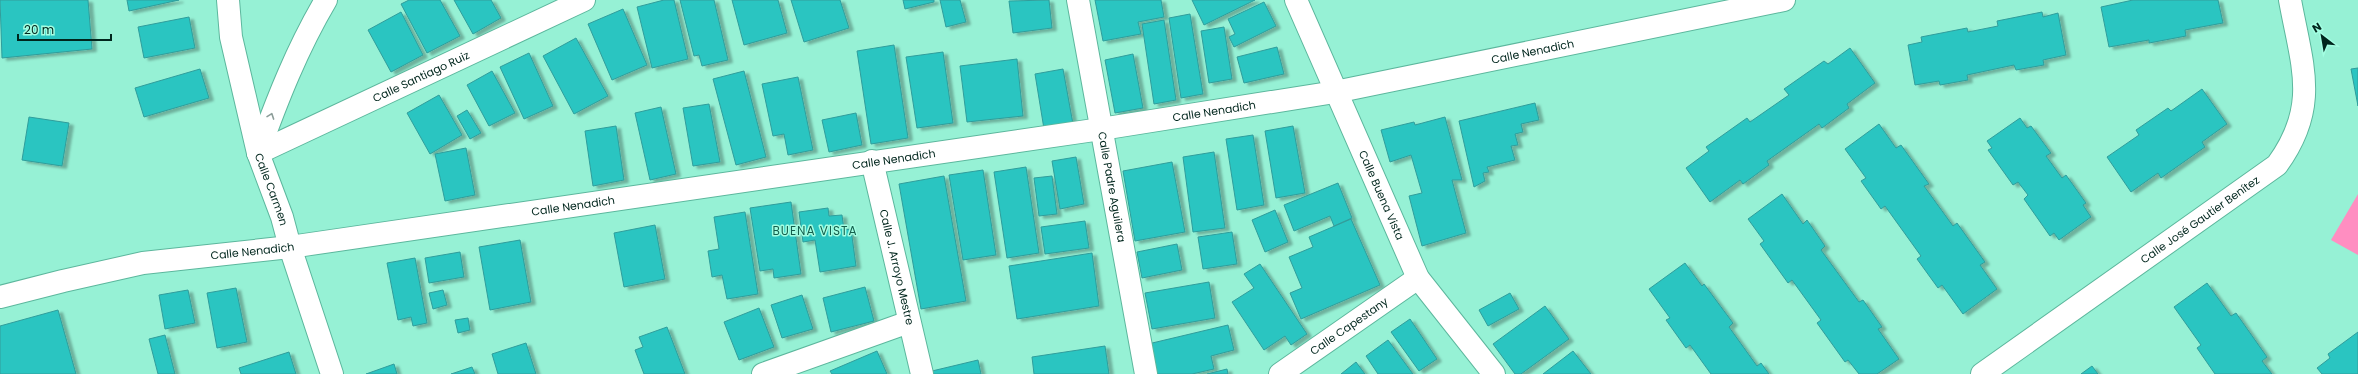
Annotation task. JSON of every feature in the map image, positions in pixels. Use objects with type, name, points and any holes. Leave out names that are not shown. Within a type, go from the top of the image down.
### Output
[{"type":"street","points":[[258,153],[282,87],[309,28],[326,0]]},
{"type":"street","name":"Calle Santiago Ruiz","points":[[258,153],[584,0]]},
{"type":"street","name":"Calle Padre Aguilera","points":[[1078,0],[1146,374]]},
{"type":"street","name":"Calle Buena Vista","points":[[1296,0],[1335,92],[1418,278],[1494,374]]},
{"type":"street","name":"Calle Nenadich","points":[[0,297],[142,263],[290,247],[872,161],[1101,129],[1335,92],[1784,0]]},
{"type":"street","name":"Calle José Gautier Benítez","points":[[1982,374],[2277,165],[2291,146],[2301,124],[2305,97],[2303,70],[2290,0]]},
{"type":"street","name":"Calle Carmen","points":[[232,3],[231,37],[258,153],[282,217],[290,247],[332,374]]},
{"type":"street","name":"Calle J. Arroyo Mestre","points":[[872,161],[922,374]]},
{"type":"street","name":"Calle Capestany","points":[[1280,374],[1418,278]]},
{"type":"street","points":[[763,374],[909,322]]},
{"type":"shaded area","points":[[2358,194],[2358,255],[2331,240]]},
{"type":"building","points":[[0,0],[88,0],[92,49],[2,58]]},
{"type":"building","points":[[127,0],[179,0],[129,11]]},
{"type":"building","points":[[409,0],[440,0],[460,36],[427,53],[401,4]]},
{"type":"building","points":[[454,0],[491,0],[501,18],[473,34]]},
{"type":"building","points":[[664,0],[674,0],[688,59],[652,68],[637,7]]},
{"type":"building","points":[[680,0],[714,0],[728,60],[702,66],[699,55],[694,56]]},
{"type":"building","points":[[732,0],[778,0],[787,33],[744,45]]},
{"type":"building","points":[[791,0],[840,0],[849,28],[804,42]]},
{"type":"building","points":[[903,0],[934,0],[934,2],[905,9]]},
{"type":"building","points":[[940,0],[960,0],[966,22],[946,27]]},
{"type":"building","points":[[1049,0],[1052,28],[1013,33],[1009,1]]},
{"type":"building","points":[[1095,0],[1161,0],[1164,17],[1138,22],[1141,34],[1103,41]]},
{"type":"building","points":[[1192,0],[1255,0],[1204,25]]},
{"type":"building","points":[[2133,0],[2218,0],[2223,23],[2185,30],[2186,36],[2149,43],[2149,40],[2109,47],[2101,7]]},
{"type":"building","points":[[1264,2],[1276,26],[1234,47],[1229,37],[1235,34],[1228,19]]},
{"type":"building","points":[[623,9],[647,65],[612,80],[588,24]]},
{"type":"building","points":[[401,12],[423,55],[391,72],[368,30]]},
{"type":"building","points":[[2042,12],[2043,17],[2058,13],[2066,55],[2043,60],[2044,65],[2016,70],[2014,65],[1967,75],[1968,80],[1940,85],[1939,81],[1915,85],[1908,45],[1922,42],[1921,37],[1967,28],[1968,32],[1998,26],[1997,21]]},
{"type":"building","points":[[1190,14],[1203,94],[1181,98],[1169,18]]},
{"type":"building","points":[[189,17],[195,48],[144,58],[138,27]]},
{"type":"building","points":[[1164,20],[1176,100],[1154,104],[1142,24]]},
{"type":"building","points":[[1224,27],[1232,79],[1209,83],[1201,31]]},
{"type":"building","points":[[576,38],[608,96],[574,114],[543,56]]},
{"type":"building","points":[[894,45],[908,138],[871,144],[857,51]]},
{"type":"building","points":[[1277,47],[1284,74],[1244,83],[1237,57]]},
{"type":"building","points":[[1850,48],[1875,83],[1847,104],[1849,108],[1822,128],[1819,124],[1767,161],[1769,165],[1743,184],[1740,180],[1710,202],[1686,168],[1709,151],[1706,147],[1747,118],[1750,122],[1789,95],[1784,89],[1824,61],[1828,64]]},
{"type":"building","points":[[943,52],[953,123],[917,128],[906,57]]},
{"type":"building","points":[[529,53],[553,106],[524,119],[500,67]]},
{"type":"building","points":[[1133,54],[1143,108],[1115,113],[1105,60]]},
{"type":"building","points":[[1017,59],[1023,116],[967,122],[960,66]]},
{"type":"building","points":[[2358,68],[2358,106],[2351,69]]},
{"type":"building","points":[[200,69],[209,98],[144,117],[135,88]]},
{"type":"building","points":[[1063,69],[1073,124],[1044,129],[1035,74]]},
{"type":"building","points":[[492,71],[515,113],[489,126],[467,85]]},
{"type":"building","points":[[744,71],[766,157],[736,165],[713,79]]},
{"type":"building","points":[[798,77],[813,150],[788,155],[784,134],[773,136],[762,84]]},
{"type":"building","points":[[2202,89],[2227,124],[2202,142],[2205,147],[2161,178],[2158,173],[2131,192],[2107,157],[2139,135],[2136,130],[2168,108],[2171,111]]},
{"type":"building","points":[[439,95],[462,135],[430,154],[407,113]]},
{"type":"building","points":[[1535,103],[1539,120],[1521,124],[1523,132],[1515,134],[1518,145],[1511,146],[1515,160],[1487,167],[1489,172],[1483,173],[1485,181],[1474,187],[1459,121]]},
{"type":"building","points":[[709,104],[720,162],[693,166],[683,108]]},
{"type":"building","points":[[661,107],[676,174],[650,180],[635,113]]},
{"type":"building","points":[[467,110],[481,133],[470,139],[457,116]]},
{"type":"building","points":[[856,113],[862,145],[829,152],[822,120]]},
{"type":"building","points":[[29,117],[69,123],[62,166],[22,160]]},
{"type":"building","points":[[1445,117],[1462,180],[1452,180],[1466,233],[1422,246],[1409,196],[1422,193],[1411,155],[1390,162],[1381,130],[1414,122],[1415,125]]},
{"type":"building","points":[[2020,118],[2027,128],[2031,126],[2051,153],[2046,156],[2062,178],[2066,175],[2086,203],[2083,205],[2091,217],[2059,240],[2054,233],[2050,236],[2024,199],[2028,195],[2018,182],[2013,185],[1988,150],[1992,148],[1987,141]]},
{"type":"building","points":[[1879,124],[1896,148],[1901,145],[1929,184],[1924,186],[1953,226],[1957,223],[1985,262],[1980,265],[1997,289],[1963,314],[1942,285],[1938,288],[1917,259],[1921,256],[1885,206],[1881,209],[1861,181],[1866,178],[1845,149]]},
{"type":"building","points":[[616,126],[624,180],[593,186],[585,131]]},
{"type":"building","points":[[1293,126],[1305,193],[1276,198],[1265,131]]},
{"type":"building","points":[[1253,135],[1264,205],[1237,210],[1226,139]]},
{"type":"building","points":[[466,148],[475,195],[445,201],[435,154]]},
{"type":"building","points":[[1214,152],[1225,228],[1193,232],[1183,157]]},
{"type":"building","points":[[1076,157],[1084,204],[1060,209],[1052,161]]},
{"type":"building","points":[[1172,162],[1185,232],[1135,241],[1123,171]]},
{"type":"building","points":[[1026,167],[1039,253],[1007,258],[994,172]]},
{"type":"building","points":[[983,170],[996,255],[963,260],[949,175]]},
{"type":"building","points":[[944,176],[966,301],[921,309],[899,184]]},
{"type":"building","points":[[1052,176],[1057,214],[1039,216],[1034,178]]},
{"type":"building","points":[[1338,183],[1352,218],[1334,226],[1330,216],[1294,231],[1284,205]]},
{"type":"building","points":[[1782,194],[1803,224],[1807,220],[1825,246],[1821,250],[1859,302],[1863,300],[1882,327],[1878,329],[1899,359],[1877,374],[1859,374],[1848,360],[1845,362],[1817,323],[1821,320],[1792,280],[1788,283],[1760,244],[1764,241],[1748,219]]},
{"type":"building","points":[[791,202],[801,274],[774,278],[773,269],[760,271],[750,208]]},
{"type":"building","points":[[828,208],[829,216],[842,215],[844,230],[851,229],[856,266],[820,272],[815,240],[803,242],[799,212]]},
{"type":"building","points":[[1275,210],[1288,242],[1265,252],[1252,220]]},
{"type":"building","points":[[745,212],[758,294],[727,299],[722,275],[712,277],[708,251],[719,249],[714,217]]},
{"type":"building","points":[[1351,219],[1380,285],[1301,319],[1290,293],[1302,288],[1289,257],[1313,247],[1309,237]]},
{"type":"building","points":[[1085,221],[1089,248],[1045,254],[1041,227]]},
{"type":"building","points":[[655,225],[665,279],[624,287],[614,233]]},
{"type":"building","points":[[1232,232],[1237,264],[1203,269],[1198,237]]},
{"type":"building","points":[[520,240],[531,302],[490,310],[479,247]]},
{"type":"building","points":[[1177,244],[1182,270],[1142,278],[1137,252]]},
{"type":"building","points":[[460,252],[464,277],[429,283],[425,258]]},
{"type":"building","points":[[1092,253],[1099,306],[1017,319],[1009,266]]},
{"type":"building","points":[[415,258],[427,323],[413,326],[411,317],[398,320],[387,263]]},
{"type":"building","points":[[1685,263],[1702,286],[1704,284],[1733,323],[1729,327],[1757,366],[1761,363],[1769,374],[1711,374],[1690,345],[1686,348],[1666,320],[1670,318],[1649,289]]},
{"type":"building","points":[[1260,264],[1307,334],[1291,345],[1285,336],[1264,350],[1232,302],[1254,288],[1244,274]]},
{"type":"building","points":[[1209,282],[1215,318],[1152,329],[1145,293]]},
{"type":"building","points":[[2207,283],[2231,316],[2236,313],[2267,357],[2262,361],[2272,374],[2215,374],[2197,348],[2201,345],[2174,307]]},
{"type":"building","points":[[865,287],[874,321],[831,332],[823,298]]},
{"type":"building","points":[[236,288],[247,342],[217,348],[207,293]]},
{"type":"building","points":[[188,290],[195,323],[165,329],[159,295]]},
{"type":"building","points":[[443,290],[447,305],[433,309],[429,293]]},
{"type":"building","points":[[1510,293],[1519,309],[1488,326],[1479,310]]},
{"type":"building","points":[[802,295],[813,329],[782,338],[771,305]]},
{"type":"building","points":[[1545,306],[1569,339],[1521,374],[1515,374],[1493,344]]},
{"type":"building","points":[[759,308],[774,347],[739,360],[724,322]]},
{"type":"building","points":[[58,310],[76,374],[0,374],[0,326]]},
{"type":"building","points":[[468,318],[470,330],[458,333],[455,320]]},
{"type":"building","points":[[1410,319],[1437,359],[1419,371],[1391,332]]},
{"type":"building","points":[[1228,325],[1234,350],[1211,356],[1214,369],[1192,374],[1155,374],[1148,344]]},
{"type":"building","points":[[667,327],[685,374],[644,374],[635,350],[643,347],[639,337]]},
{"type":"building","points":[[2358,332],[2358,374],[2322,374],[2317,368],[2330,358],[2328,354]]},
{"type":"building","points":[[165,335],[175,374],[158,374],[149,339]]},
{"type":"building","points":[[1388,340],[1413,374],[1378,374],[1366,356]]},
{"type":"building","points":[[526,343],[536,374],[498,374],[492,354]]},
{"type":"building","points":[[1105,346],[1109,374],[1034,374],[1032,357]]},
{"type":"building","points":[[877,351],[887,374],[832,374],[830,371]]},
{"type":"building","points":[[1573,351],[1591,374],[1543,374]]},
{"type":"building","points":[[289,352],[296,374],[241,374],[239,368]]},
{"type":"building","points":[[978,360],[981,374],[932,374],[932,371]]},
{"type":"building","points":[[1356,362],[1365,374],[1341,374]]},
{"type":"building","points":[[394,364],[397,374],[366,374]]},
{"type":"building","points":[[2092,366],[2098,374],[2081,374]]},
{"type":"building","points":[[472,367],[475,374],[451,374]]},
{"type":"building","points":[[1227,369],[1228,374],[1207,374]]},
{"type":"district","name":"BUENA VISTA","points":[[815,231]]}]
